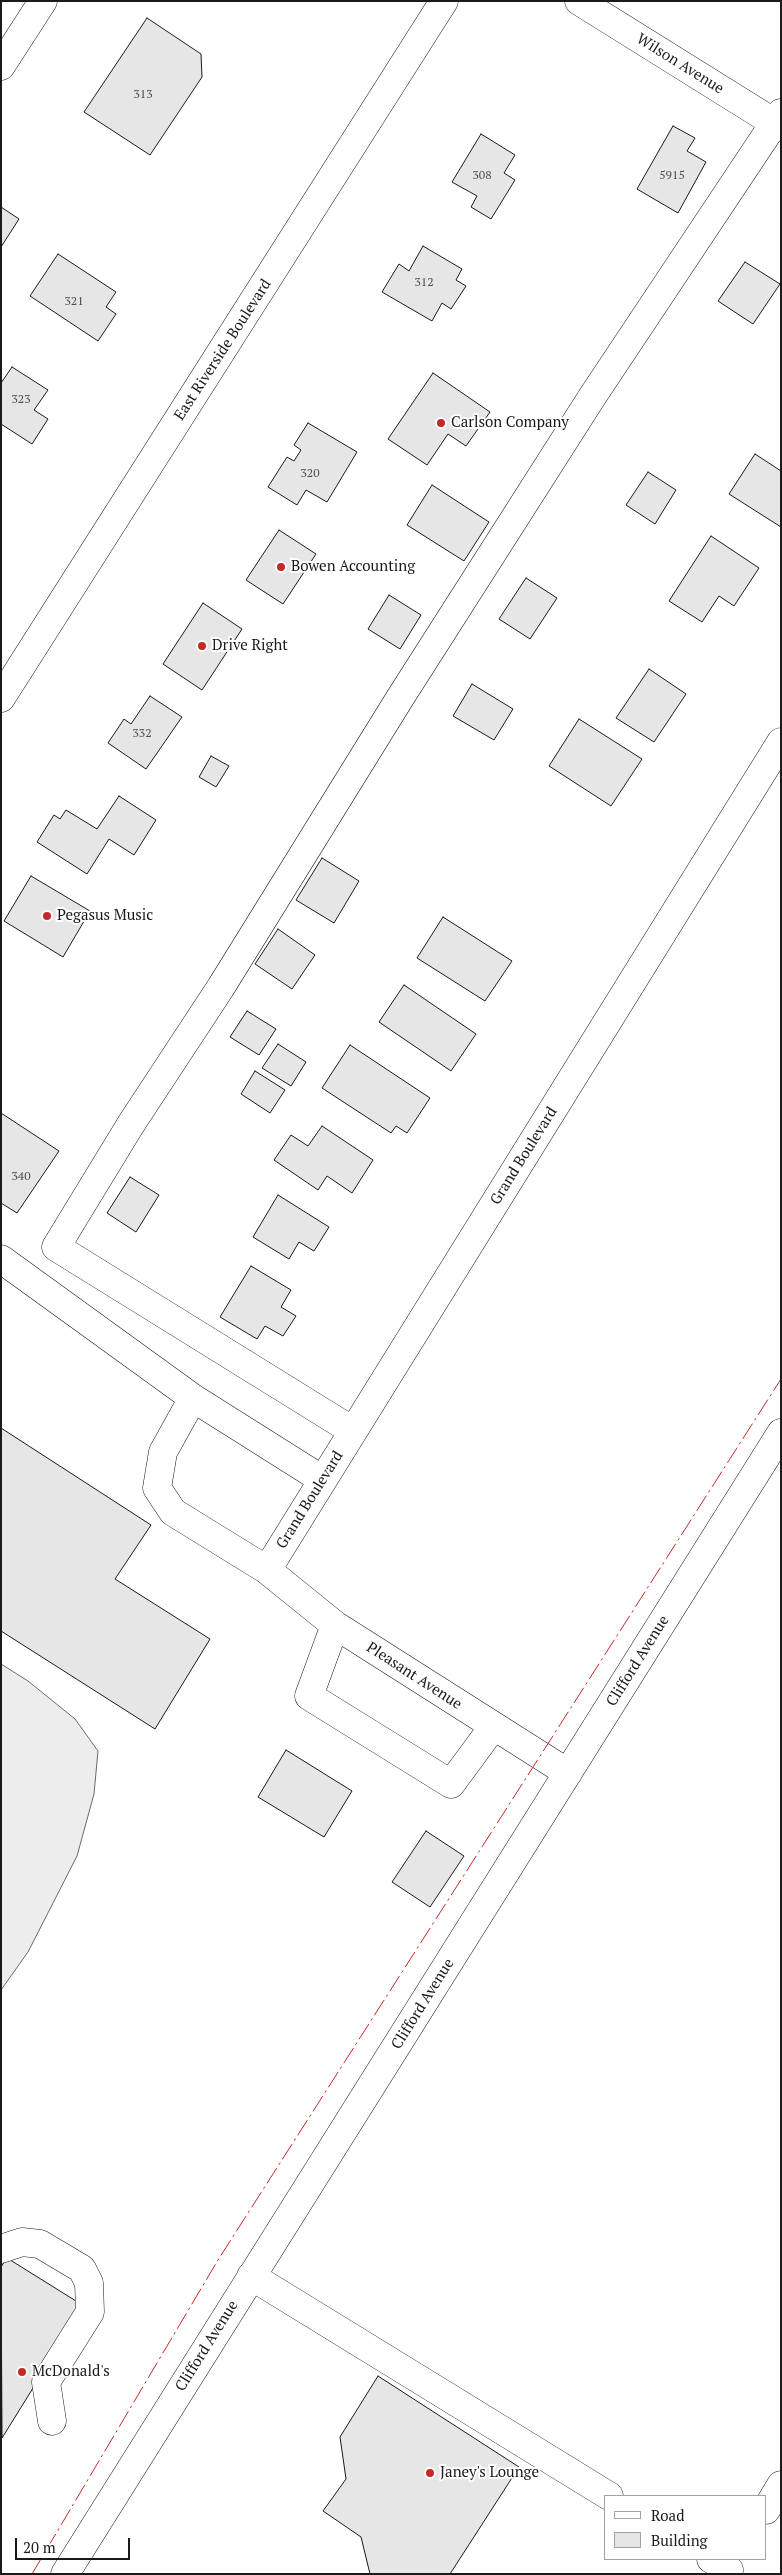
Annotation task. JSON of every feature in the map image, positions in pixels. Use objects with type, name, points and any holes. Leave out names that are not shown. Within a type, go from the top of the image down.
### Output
[{"type":"street","points":[[1,66],[43,1]]},
{"type":"street","name":"East Riverside Boulevard","points":[[1,698],[444,1]]},
{"type":"street","name":"Wilson Avenue","points":[[579,1],[779,121]]},
{"type":"street","points":[[353,1431],[56,1247],[131,1124],[221,987],[400,698],[586,405],[779,121]]},
{"type":"street","name":"Grand Boulevard","points":[[267,1570],[781,742]]},
{"type":"street","points":[[1,1259],[193,1398],[323,1480]]},
{"type":"street","name":"Pleasant Avenue","points":[[193,1398],[163,1452],[157,1488],[173,1512],[267,1570],[335,1625],[568,1773]]},
{"type":"street","name":"Clifford Avenue","points":[[64,2574],[781,1433]]},
{"type":"street","points":[[335,1625],[309,1696],[451,1784],[493,1727]]},
{"type":"street","points":[[1,2249],[22,2242],[40,2244],[82,2269],[89,2284],[90,2312],[46,2382],[52,2421]]},
{"type":"street","points":[[251,2276],[607,2495]]},
{"type":"street","points":[[767,2508],[781,2486]]},
{"type":"shaded area","points":[[1,1664],[28,1681],[75,1719],[98,1751],[94,1794],[77,1856],[28,1952],[1,1990]]},
{"type":"building","points":[[147,18],[201,54],[202,77],[150,155],[84,112]]},
{"type":"building","points":[[673,126],[695,138],[687,151],[706,162],[678,213],[637,189]]},
{"type":"building","points":[[481,134],[515,155],[504,173],[515,180],[491,219],[471,207],[477,196],[452,182]]},
{"type":"building","points":[[1,207],[19,219],[1,247]]},
{"type":"building","points":[[423,246],[462,269],[456,280],[466,286],[451,309],[442,303],[432,321],[382,292],[399,264],[409,271]]},
{"type":"building","points":[[58,254],[116,292],[106,307],[116,314],[98,341],[30,296]]},
{"type":"building","points":[[745,262],[780,284],[753,324],[718,301]]},
{"type":"building","points":[[12,367],[48,390],[34,410],[48,419],[32,444],[1,424],[1,383]]},
{"type":"building","name":"Carlson Company","points":[[433,373],[490,412],[466,446],[448,434],[427,465],[388,439]]},
{"type":"building","points":[[308,423],[357,452],[327,502],[306,490],[297,505],[268,487],[287,457],[294,461],[301,450],[294,445]]},
{"type":"building","points":[[755,454],[781,471],[781,527],[729,494]]},
{"type":"building","points":[[648,472],[676,490],[655,524],[626,505]]},
{"type":"building","points":[[432,485],[489,522],[464,561],[407,525]]},
{"type":"building","name":"Bowen Accounting","points":[[279,530],[316,554],[283,604],[246,580]]},
{"type":"building","points":[[711,536],[759,568],[734,606],[719,596],[702,622],[669,601]]},
{"type":"building","points":[[526,578],[557,598],[530,639],[499,619]]},
{"type":"building","points":[[389,595],[421,615],[400,649],[368,629]]},
{"type":"building","name":"Drive Right","points":[[203,603],[242,629],[202,690],[163,664]]},
{"type":"building","points":[[649,669],[686,694],[654,742],[616,718]]},
{"type":"building","points":[[472,684],[513,709],[494,740],[453,716]]},
{"type":"building","points":[[150,696],[182,717],[146,769],[108,743],[124,719],[131,724]]},
{"type":"building","points":[[579,719],[642,759],[611,806],[549,766]]},
{"type":"building","points":[[211,756],[229,766],[216,787],[199,777]]},
{"type":"building","points":[[119,796],[156,820],[134,855],[109,839],[87,874],[37,842],[54,815],[60,819],[66,810],[97,829]]},
{"type":"building","points":[[322,858],[359,881],[334,923],[296,900]]},
{"type":"building","name":"Pegasus Music","points":[[31,876],[90,911],[63,957],[4,921]]},
{"type":"building","points":[[443,917],[512,961],[485,1001],[417,958]]},
{"type":"building","points":[[278,929],[315,955],[292,989],[255,964]]},
{"type":"building","points":[[404,985],[476,1034],[451,1071],[379,1022]]},
{"type":"building","points":[[247,1011],[276,1029],[259,1055],[230,1037]]},
{"type":"building","points":[[278,1044],[306,1062],[291,1086],[262,1068]]},
{"type":"building","points":[[350,1045],[430,1098],[407,1133],[396,1126],[391,1133],[322,1088]]},
{"type":"building","points":[[255,1071],[285,1090],[270,1113],[241,1094]]},
{"type":"building","points":[[1,1113],[59,1151],[17,1213],[1,1203]]},
{"type":"building","points":[[322,1126],[373,1160],[352,1193],[327,1176],[318,1190],[274,1160],[291,1135],[308,1146]]},
{"type":"building","points":[[130,1177],[159,1195],[136,1232],[107,1213]]},
{"type":"building","points":[[278,1195],[329,1227],[314,1251],[299,1242],[289,1259],[253,1237]]},
{"type":"building","points":[[251,1266],[291,1290],[281,1307],[296,1316],[283,1336],[265,1326],[257,1339],[220,1317]]},
{"type":"building","points":[[1,1428],[151,1525],[115,1579],[210,1639],[155,1729],[1,1631]]},
{"type":"building","points":[[286,1750],[352,1791],[324,1837],[258,1797]]},
{"type":"building","points":[[426,1831],[464,1856],[430,1907],[392,1882]]},
{"type":"building","name":"McDonald's","points":[[7,2258],[84,2306],[2,2438],[1,2267]]},
{"type":"building","name":"Janey's Lounge","points":[[378,2376],[519,2467],[450,2574],[370,2574],[361,2537],[323,2511],[346,2479],[340,2437]]},
{"type":"power","points":[[32,2574],[218,2260],[781,1379]]},
{"type":"place","name":"Carlson Company","points":[[441,423]]},
{"type":"place","name":"Bowen Accounting","points":[[281,567]]},
{"type":"place","name":"Drive Right","points":[[202,646]]},
{"type":"place","name":"Pegasus Music","points":[[47,916]]},
{"type":"place","name":"McDonald's","points":[[22,2372]]},
{"type":"place","name":"Janey's Lounge","points":[[430,2473]]}]
